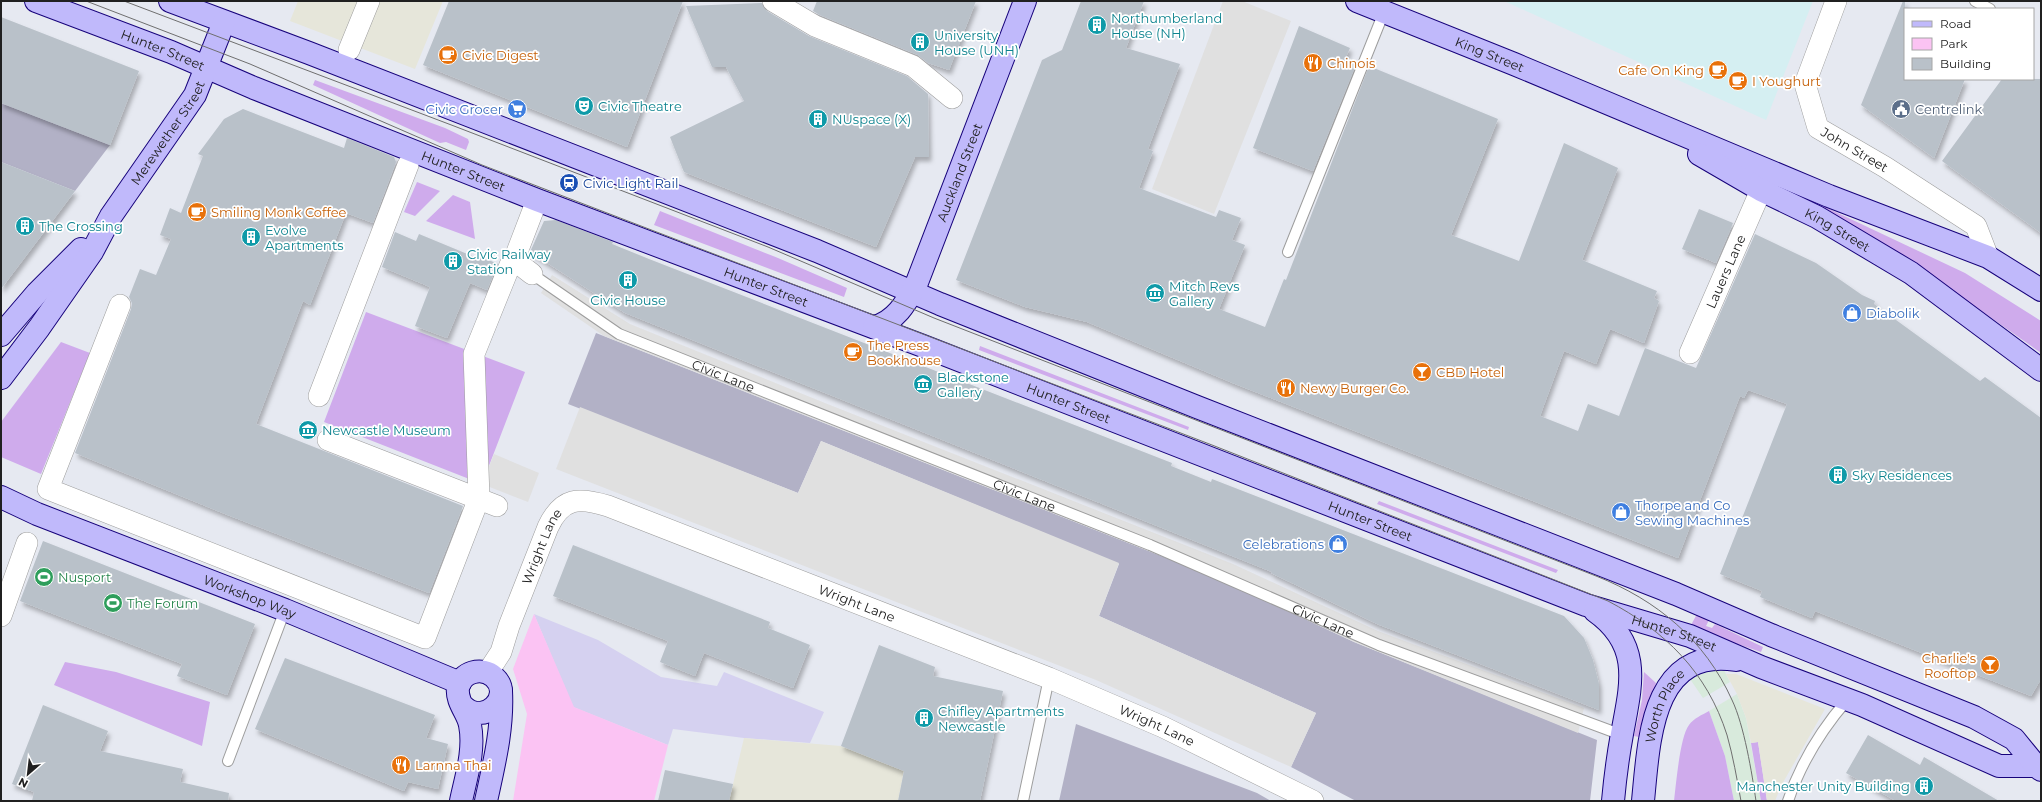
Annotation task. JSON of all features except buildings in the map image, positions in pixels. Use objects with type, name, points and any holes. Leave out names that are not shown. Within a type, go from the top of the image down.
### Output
[{"type":"main road","name":"Hunter Street","points":[[36,1],[537,200],[874,327],[1586,605],[1690,636],[1760,666],[1847,700],[1999,766],[2039,764]]},
{"type":"main road","name":"Hunter Street","points":[[170,1],[309,53],[817,251],[912,292],[1197,407],[1628,575],[1771,635],[1974,717],[2014,739],[2039,764]]},
{"type":"main road","name":"Auckland Street","points":[[874,327],[892,319],[912,292],[1025,1]]},
{"type":"main road","name":"King Street","points":[[1358,1],[1829,196],[1988,257],[2041,290]]},
{"type":"main road","name":"Merewether Street","points":[[4,368],[39,328],[92,252],[111,216],[195,95],[224,22]]},
{"type":"main road","name":"King Street","points":[[1622,110],[1761,190],[1816,217],[1911,272],[2041,370]]},
{"type":"main road","name":"Merewether Street","points":[[1,335],[38,293],[111,216]]},
{"type":"main road","name":"Workshop Way","points":[[1,497],[37,514],[285,610],[460,682]]},
{"type":"main road","name":"Workshop Way","points":[[1,503],[37,514]]},
{"type":"main road","points":[[1586,605],[1609,622],[1623,642],[1629,656],[1631,682],[1615,734],[1613,801]]},
{"type":"main road","name":"Worth Place","points":[[1643,801],[1654,722],[1663,694],[1676,674],[1695,662],[1709,659],[1731,659],[1760,666]]},
{"type":"main road","points":[[461,801],[471,751],[471,727],[458,695],[460,682],[471,672],[476,671],[488,672],[497,679],[501,690],[502,716],[500,740],[486,801]]},
{"type":"main road","points":[[462,705],[466,709],[476,713],[487,712],[499,701],[501,690]]},
{"type":"street","points":[[349,50],[369,1]]},
{"type":"street","points":[[773,1],[815,26],[913,66],[952,98]]},
{"type":"street","name":"John Street","points":[[1836,1],[1805,84],[1818,128],[1885,167],[1976,226],[1988,257]]},
{"type":"street","points":[[319,396],[408,165]]},
{"type":"street","name":"Lauers Lane","points":[[1690,353],[1761,190]]},
{"type":"street","points":[[120,305],[48,489],[425,638],[488,502],[474,354],[510,265],[514,260],[537,200]]},
{"type":"street","name":"Civic Lane","points":[[514,260],[532,274]]},
{"type":"street","points":[[328,440],[488,502]]},
{"type":"street","name":"Wright Lane","points":[[488,672],[501,652],[509,626],[552,520],[563,505],[585,502],[608,506],[1049,678],[1163,728],[1313,801]]},
{"type":"street","points":[[1,616],[27,544]]},
{"type":"lane","points":[[1975,1],[1988,8]]},
{"type":"lane","points":[[1288,252],[1384,12]]},
{"type":"lane","name":"Civic Lane","points":[[532,274],[619,334],[1150,545],[1379,644],[1615,734]]},
{"type":"lane","points":[[228,761],[285,610]]},
{"type":"lane","points":[[1023,801],[1049,678]]},
{"type":"lane","points":[[1788,801],[1797,776],[1833,716],[1847,700]]},
{"type":"shaded area","points":[[298,1],[443,1],[415,69],[290,21]]},
{"type":"shaded area","points":[[1223,1],[1242,1],[1291,21],[1214,214],[1152,189]]},
{"type":"shaded area","points":[[1504,1],[1813,1],[1766,120]]},
{"type":"shaded area","points":[[315,80],[445,128],[468,139],[469,142],[466,150],[446,142],[440,143],[313,85]]},
{"type":"shaded area","points":[[1,103],[110,145],[75,191],[1,162]]},
{"type":"shaded area","points":[[1770,181],[1965,273],[2041,321],[2041,353],[1913,263],[1768,185]]},
{"type":"shaded area","points":[[417,182],[440,191],[415,216],[404,212]]},
{"type":"shaded area","points":[[453,195],[470,202],[475,239],[426,221]]},
{"type":"shaded area","points":[[660,211],[778,258],[847,288],[844,297],[654,225]]},
{"type":"shaded area","points":[[552,275],[630,324],[825,403],[1233,564],[1378,631],[1584,708],[1578,733],[1354,642],[1217,578],[604,336],[541,293]]},
{"type":"shaded area","points":[[366,312],[525,372],[482,484],[324,422]]},
{"type":"shaded area","points":[[596,333],[1217,578],[1354,642],[1597,740],[1590,801],[1356,801],[1291,767],[1316,713],[1099,616],[1119,564],[821,441],[798,493],[568,404]]},
{"type":"shaded area","points":[[61,342],[90,353],[41,474],[1,457],[1,422]]},
{"type":"shaded area","points":[[980,346],[1189,427],[1188,430],[979,350]]},
{"type":"shaded area","points":[[580,407],[798,493],[821,441],[1119,563],[1099,616],[1316,713],[1291,767],[1096,680],[556,469]]},
{"type":"shaded area","points":[[494,454],[539,473],[528,502],[482,484]]},
{"type":"shaded area","points":[[1379,501],[1558,570],[1556,573],[1377,504]]},
{"type":"shaded area","points":[[534,614],[598,640],[661,677],[717,686],[724,672],[824,712],[810,743],[744,738],[673,729],[668,745],[573,707]]},
{"type":"shaded area","points":[[1697,614],[1709,620],[1706,626],[1712,628],[1715,624],[1763,647],[1761,652],[1696,630],[1691,625]]},
{"type":"shaded area","points":[[65,662],[116,672],[210,702],[202,746],[54,685]]},
{"type":"shaded area","points":[[1723,668],[1730,682],[1703,698],[1690,679],[1703,672]]},
{"type":"shaded area","points":[[1644,672],[1656,683],[1644,738],[1634,736],[1642,700]]},
{"type":"shaded area","points":[[1726,674],[1736,674],[1825,709],[1781,786],[1775,801],[1767,801],[1758,742],[1751,743],[1746,718],[1737,694]]},
{"type":"shaded area","points":[[1737,694],[1746,718],[1761,801],[1734,801],[1725,756],[1709,711]]},
{"type":"shaded area","points":[[1709,711],[1725,756],[1734,801],[1674,801],[1679,761],[1686,731],[1693,720]]},
{"type":"shaded area","points":[[1076,724],[1257,793],[1271,801],[1059,801]]},
{"type":"shaded area","points":[[744,738],[841,746],[904,771],[898,801],[729,801]]},
{"type":"shaded area","points":[[1758,742],[1767,801],[1761,801],[1751,743]]},
{"type":"green space","points":[[534,614],[574,707],[668,745],[654,801],[513,801],[527,714],[513,669]]},
{"type":"tram line","points":[[86,1],[250,64],[482,165],[1212,445],[1608,601],[1648,626],[1665,640],[1696,673],[1708,692],[1727,735],[1741,801]]},
{"type":"tram line","points":[[124,1],[768,247],[934,318],[1596,576],[1618,586],[1639,597],[1677,624],[1708,659],[1721,678],[1736,710],[1744,736],[1756,801]]},
{"type":"place","name":"Northumberland House (NH)","points":[[1097,25]]},
{"type":"place","name":"University House (UNH)","points":[[920,42]]},
{"type":"place","name":"Civic Digest","points":[[448,55]]},
{"type":"place","name":"Chinois","points":[[1313,63]]},
{"type":"place","name":"Cafe On King","points":[[1718,70]]},
{"type":"place","name":"I Youghurt","points":[[1738,81]]},
{"type":"place","name":"Civic Theatre","points":[[584,106]]},
{"type":"place","name":"Civic Grocer","points":[[517,109]]},
{"type":"place","name":"Centrelink","points":[[1901,109]]},
{"type":"place","name":"NUspace (X)","points":[[818,119]]},
{"type":"place","name":"Civic Light Rail","points":[[569,183]]},
{"type":"place","name":"Smiling Monk Coffee","points":[[197,212]]},
{"type":"place","name":"The Crossing","points":[[25,226]]},
{"type":"place","name":"Evolve Apartments","points":[[251,237]]},
{"type":"place","name":"Civic Railway Station","points":[[453,261]]},
{"type":"place","name":"Civic House","points":[[628,280]]},
{"type":"place","name":"Mitch Revs Gallery","points":[[1155,293]]},
{"type":"place","name":"Diabolik","points":[[1852,313]]},
{"type":"place","name":"The Press Bookhouse","points":[[853,352]]},
{"type":"place","name":"CBD Hotel","points":[[1422,372]]},
{"type":"place","name":"Blackstone Gallery","points":[[923,384]]},
{"type":"place","name":"Newy Burger Co.","points":[[1286,388]]},
{"type":"place","name":"Newcastle Museum","points":[[308,430]]},
{"type":"place","name":"Sky Residences","points":[[1838,475]]},
{"type":"place","name":"Thorpe and Co Sewing Machines","points":[[1621,512]]},
{"type":"place","name":"Celebrations","points":[[1338,544]]},
{"type":"place","name":"Nusport","points":[[44,577]]},
{"type":"place","name":"The Forum","points":[[113,603]]},
{"type":"place","name":"Charlie's Rooftop","points":[[1990,665]]},
{"type":"place","name":"Chifley Apartments Newcastle","points":[[924,718]]},
{"type":"place","name":"Larnna Thai","points":[[401,765]]},
{"type":"place","name":"Manchester Unity Building","points":[[1924,786]]}]
